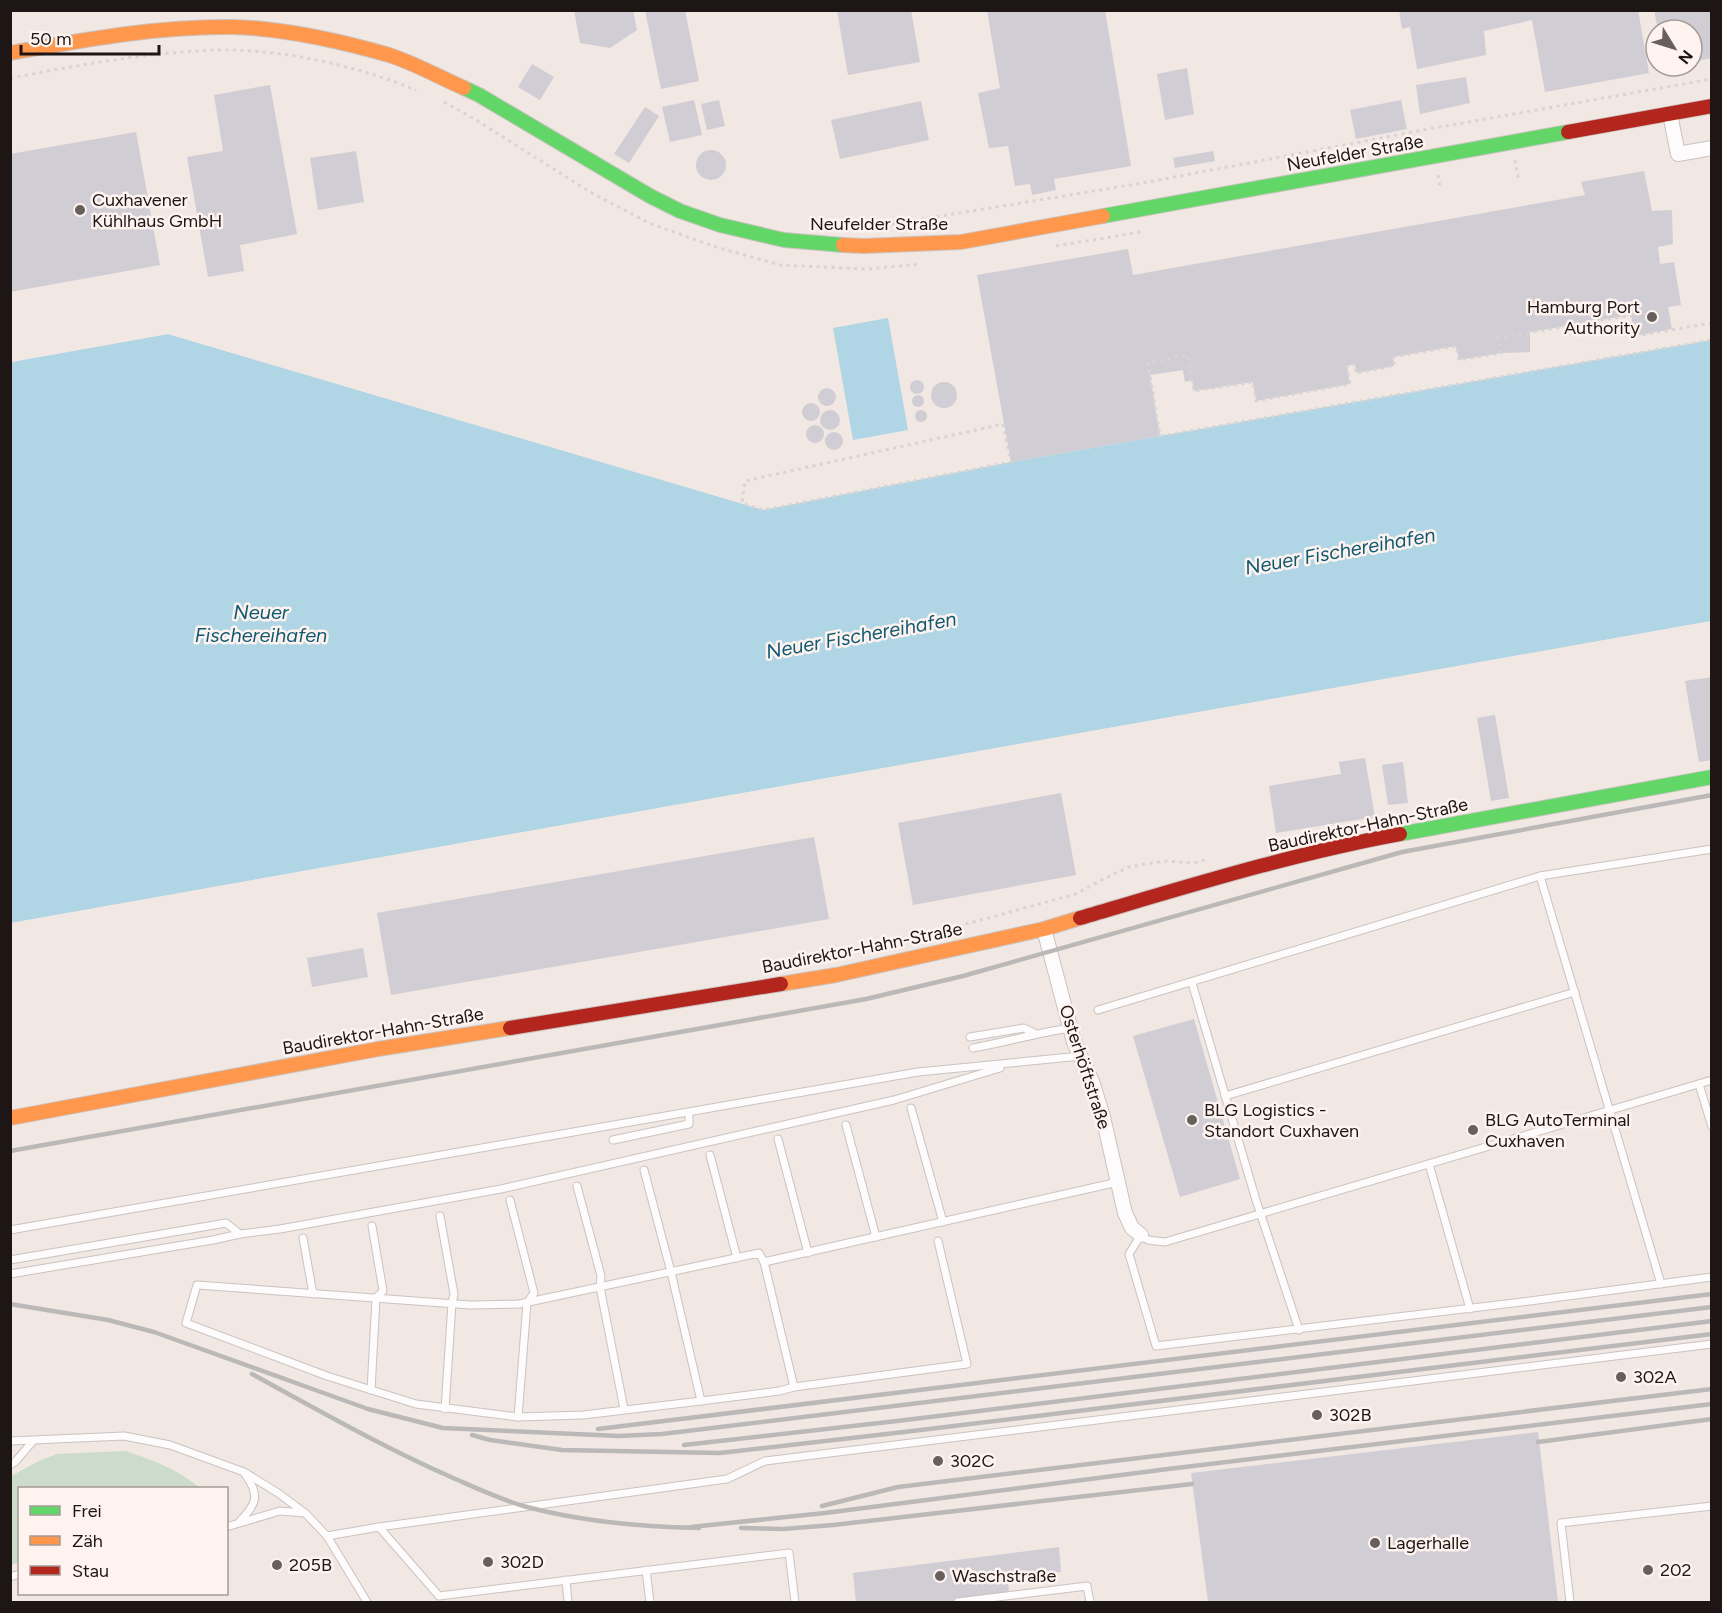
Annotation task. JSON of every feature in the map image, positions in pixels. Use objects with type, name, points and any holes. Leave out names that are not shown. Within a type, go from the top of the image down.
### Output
[{"type":"street","name":"Neufelder Straße","points":[[10,53],[154,30],[233,27],[312,36],[391,57],[479,95],[617,178],[680,211],[720,225],[784,240],[864,246],[961,242],[1712,106]]},
{"type":"street","points":[[1670,114],[1678,154],[1712,148]]},
{"type":"street","name":"Baudirektor-Hahn-Straße","points":[[10,1118],[378,1048],[836,975],[1044,929],[1268,863],[1337,846],[1712,777]]},
{"type":"street","name":"Osterhöftstraße","points":[[1044,929],[1071,1028],[1094,1084],[1125,1213],[1132,1228],[1141,1235]]},
{"type":"lane","points":[[1098,1010],[1540,876],[1712,849]]},
{"type":"lane","points":[[1540,876],[1661,1284]]},
{"type":"lane","points":[[1192,983],[1299,1330]]},
{"type":"lane","points":[[1225,1096],[1575,992]]},
{"type":"lane","points":[[970,1037],[1024,1028],[1034,1033]]},
{"type":"lane","points":[[973,1048],[1023,1038],[1034,1033],[1071,1028]]},
{"type":"lane","points":[[10,1230],[918,1072],[1081,1056]]},
{"type":"lane","points":[[10,1274],[501,1189],[894,1100],[1014,1064]]},
{"type":"lane","points":[[1712,1080],[1165,1242],[1148,1240],[1141,1235],[1130,1254],[1156,1346],[1470,1309],[1712,1277]]},
{"type":"lane","points":[[1699,1084],[1712,1127]]},
{"type":"lane","points":[[911,1108],[942,1222]]},
{"type":"lane","points":[[613,1140],[690,1124],[688,1112]]},
{"type":"lane","points":[[846,1125],[876,1237]]},
{"type":"lane","points":[[778,1139],[808,1253]]},
{"type":"lane","points":[[710,1155],[737,1258]]},
{"type":"lane","points":[[1429,1164],[1470,1309]]},
{"type":"lane","points":[[644,1170],[701,1401]]},
{"type":"lane","points":[[764,1263],[1118,1182]]},
{"type":"lane","points":[[577,1186],[601,1276],[600,1287],[624,1409]]},
{"type":"lane","points":[[510,1200],[534,1293],[527,1303],[518,1417]]},
{"type":"lane","points":[[440,1216],[454,1294],[445,1408]]},
{"type":"lane","points":[[10,1260],[226,1223],[240,1234]]},
{"type":"lane","points":[[371,1390],[376,1298],[383,1291],[372,1226]]},
{"type":"lane","points":[[303,1239],[313,1294]]},
{"type":"lane","points":[[794,1387],[764,1263],[759,1253],[527,1303],[452,1303],[197,1285],[186,1323],[416,1404],[518,1417],[584,1415],[967,1364],[938,1241]]},
{"type":"lane","points":[[327,1536],[727,1479],[765,1461],[1712,1344]]},
{"type":"lane","points":[[10,1441],[124,1436],[170,1444],[244,1472],[305,1513],[327,1536],[367,1602]]},
{"type":"lane","points":[[10,1465],[33,1441]]},
{"type":"lane","points":[[238,1523],[251,1510],[256,1497],[252,1484],[244,1472]]},
{"type":"lane","points":[[1570,1602],[1561,1523],[1712,1506]]},
{"type":"lane","points":[[228,1526],[280,1511],[305,1513]]},
{"type":"lane","points":[[379,1527],[439,1596],[789,1553],[795,1602]]},
{"type":"lane","points":[[646,1570],[650,1602]]},
{"type":"lane","points":[[566,1580],[568,1602]]},
{"type":"lane","points":[[958,1602],[1088,1586],[1090,1602]]},
{"type":"path","points":[[10,78],[124,58],[178,52],[242,51],[330,64],[376,75],[423,93]]},
{"type":"path","points":[[890,225],[1143,183],[1712,79]]},
{"type":"path","points":[[442,101],[590,192],[650,223],[713,246],[780,265],[867,269],[924,264]]},
{"type":"path","points":[[1712,323],[1635,336],[1631,315],[1552,328],[1498,338],[1501,353],[1459,360],[1456,346],[1393,357],[1394,366],[1356,373],[1355,364],[1347,366],[1350,384],[1256,401],[1253,382],[1194,391],[1188,355],[1148,363],[1160,436],[1712,340]]},
{"type":"path","points":[[1003,424],[1007,446],[1011,462],[763,510],[742,503],[745,481],[1003,424]]},
{"type":"path","points":[[941,931],[1076,894],[1129,867],[1164,861],[1193,863],[1214,858]]},
{"type":"green space","points":[[125,1451],[183,1475],[199,1487],[18,1487],[18,1562],[11,1565],[11,1476],[57,1454]]},
{"type":"water","points":[[888,318],[908,430],[853,440],[833,328]]},
{"type":"water","name":"Neuer Fischereihafen","points":[[168,334],[763,510],[1011,462],[1711,340],[1711,621],[11,923],[11,362]]},
{"type":"pier","points":[[168,331],[743,500],[742,503],[168,334],[11,362],[10,359]]},
{"type":"pier","points":[[1712,621],[1712,624],[10,926],[11,923]]},
{"type":"building","points":[[574,10],[633,10],[637,30],[610,48],[580,43]]},
{"type":"building","points":[[645,10],[685,10],[699,81],[661,89]]},
{"type":"building","points":[[837,10],[911,10],[920,62],[848,75]]},
{"type":"building","points":[[987,10],[1105,10],[1131,166],[1054,179],[1056,190],[1032,195],[1030,184],[1015,186],[1008,146],[989,148],[978,93],[1000,88]]},
{"type":"building","points":[[1399,10],[1638,10],[1644,44],[1644,74],[1545,92],[1532,20],[1484,31],[1486,55],[1417,69],[1410,27],[1402,29]]},
{"type":"building","points":[[1654,10],[1712,10],[1712,58],[1704,60],[1704,18],[1656,18]]},
{"type":"building","points":[[532,64],[554,77],[540,100],[518,87]]},
{"type":"building","points":[[1187,68],[1194,114],[1165,120],[1157,74]]},
{"type":"building","points":[[1466,77],[1470,103],[1420,114],[1416,85]]},
{"type":"building","points":[[270,85],[297,234],[240,245],[244,271],[208,277],[187,157],[223,151],[214,95]]},
{"type":"building","points":[[694,100],[702,135],[670,142],[662,107]]},
{"type":"building","points":[[719,100],[725,126],[707,130],[701,104]]},
{"type":"building","points":[[1401,100],[1407,129],[1356,139],[1350,110]]},
{"type":"building","points":[[921,101],[929,140],[840,159],[831,120]]},
{"type":"building","points":[[645,107],[659,116],[629,163],[614,154]]},
{"type":"building","name":"Cuxhavener Kühlhaus GmbH","points":[[136,132],[160,265],[10,292],[10,154]]},
{"type":"building","points":[[711,150],[717,151],[725,159],[725,171],[717,179],[711,180],[705,179],[697,171],[696,165],[697,159],[705,151]]},
{"type":"building","points":[[356,151],[364,202],[318,210],[310,158]]},
{"type":"building","points":[[1213,151],[1215,161],[1175,168],[1173,158]]},
{"type":"building","points":[[1644,171],[1652,211],[1672,210],[1673,244],[1658,247],[1660,264],[1674,262],[1681,305],[1668,307],[1672,329],[1635,336],[1631,315],[1530,332],[1530,352],[1501,353],[1459,360],[1456,346],[1393,357],[1394,366],[1356,373],[1355,364],[1347,366],[1350,384],[1256,401],[1253,382],[1194,391],[1192,380],[1185,382],[1183,370],[1150,375],[1160,436],[1011,462],[977,275],[1128,249],[1133,275],[1585,195],[1581,182]]},
{"type":"building","points":[[917,380],[922,382],[924,387],[922,392],[917,394],[912,392],[910,387],[912,382]]},
{"type":"building","points":[[944,382],[953,386],[957,395],[953,404],[944,408],[935,404],[931,395],[935,386]]},
{"type":"building","points":[[827,388],[833,391],[836,397],[833,403],[827,406],[821,403],[818,397],[821,391]]},
{"type":"building","points":[[918,395],[924,401],[918,407],[912,401]]},
{"type":"building","points":[[811,403],[819,408],[820,412],[815,420],[811,421],[803,416],[802,412],[807,404]]},
{"type":"building","points":[[830,410],[837,413],[840,420],[837,427],[830,430],[823,427],[820,420],[823,413]]},
{"type":"building","points":[[923,410],[927,416],[923,422],[919,422],[915,414]]},
{"type":"building","points":[[815,425],[821,428],[824,434],[821,440],[815,443],[809,440],[806,434],[809,428]]},
{"type":"building","points":[[834,432],[840,435],[843,441],[840,447],[834,450],[828,447],[825,441],[828,435]]},
{"type":"building","points":[[1712,677],[1712,760],[1699,762],[1685,681]]},
{"type":"building","points":[[1495,715],[1509,798],[1491,801],[1477,718]]},
{"type":"building","points":[[1365,758],[1375,817],[1276,833],[1269,786],[1341,774],[1339,762]]},
{"type":"building","points":[[1403,762],[1408,803],[1388,805],[1382,765]]},
{"type":"building","points":[[1061,793],[1076,875],[913,905],[898,823]]},
{"type":"building","points":[[814,837],[829,919],[391,995],[377,913]]},
{"type":"building","points":[[363,948],[368,977],[312,987],[307,958]]},
{"type":"building","points":[[1194,1019],[1240,1179],[1180,1197],[1133,1036]]},
{"type":"building","name":"Lagerhalle","points":[[1538,1432],[1558,1602],[1208,1602],[1191,1473]]},
{"type":"building","name":"Waschstraße","points":[[1059,1547],[1061,1572],[1008,1578],[1009,1594],[944,1602],[856,1602],[853,1573]]},
{"type":"railway","points":[[10,1151],[866,999],[963,976],[1402,852],[1712,795]]},
{"type":"railway","points":[[598,1429],[1712,1294]]},
{"type":"railway","points":[[10,1304],[108,1320],[154,1332],[368,1409],[443,1428],[619,1436],[662,1434],[1712,1307]]},
{"type":"railway","points":[[684,1445],[1712,1321]]},
{"type":"railway","points":[[472,1435],[490,1440],[562,1450],[720,1453],[1712,1334]]},
{"type":"railway","points":[[252,1374],[400,1453],[508,1501],[591,1520],[634,1525],[699,1528]]},
{"type":"railway","points":[[822,1506],[898,1487],[1712,1389]]},
{"type":"railway","points":[[691,1527],[825,1513],[1168,1469],[1712,1404]]},
{"type":"railway","points":[[1538,1442],[1712,1419]]},
{"type":"railway","points":[[741,1528],[783,1529],[833,1525],[1192,1484]]},
{"type":"traffic: fast","points":[[464,88],[650,196],[680,211],[720,225],[784,240],[843,245]]},
{"type":"traffic: fast","points":[[1103,216],[1568,132]]},
{"type":"traffic: fast","points":[[1400,834],[1712,777]]},
{"type":"traffic: slow","points":[[10,53],[148,31],[204,27],[251,28],[311,36],[389,55],[464,88]]},
{"type":"traffic: slow","points":[[843,245],[961,242],[1103,216]]},
{"type":"traffic: slow","points":[[781,984],[836,975],[1044,929],[1080,918]]},
{"type":"traffic: slow","points":[[10,1118],[378,1049],[510,1028]]},
{"type":"traffic: jam","points":[[1568,132],[1712,106]]},
{"type":"traffic: jam","points":[[1080,918],[1279,861],[1400,834]]},
{"type":"traffic: jam","points":[[510,1028],[781,984]]},
{"type":"place","name":"Cuxhavener Kühlhaus GmbH","points":[[80,210]]},
{"type":"place","name":"Hamburg Port Authority","points":[[1652,317]]},
{"type":"place","name":"BLG Logistics - Standort Cuxhaven","points":[[1192,1120]]},
{"type":"place","name":"BLG AutoTerminal Cuxhaven","points":[[1473,1130]]},
{"type":"place","name":"302A","points":[[1621,1377]]},
{"type":"place","name":"302B","points":[[1317,1415]]},
{"type":"place","name":"302C","points":[[938,1461]]},
{"type":"place","name":"Lagerhalle","points":[[1375,1543]]},
{"type":"place","name":"302D","points":[[488,1562]]},
{"type":"place","name":"205B","points":[[277,1565]]},
{"type":"place","name":"202","points":[[1648,1570]]},
{"type":"place","name":"Waschstraße","points":[[940,1576]]}]
